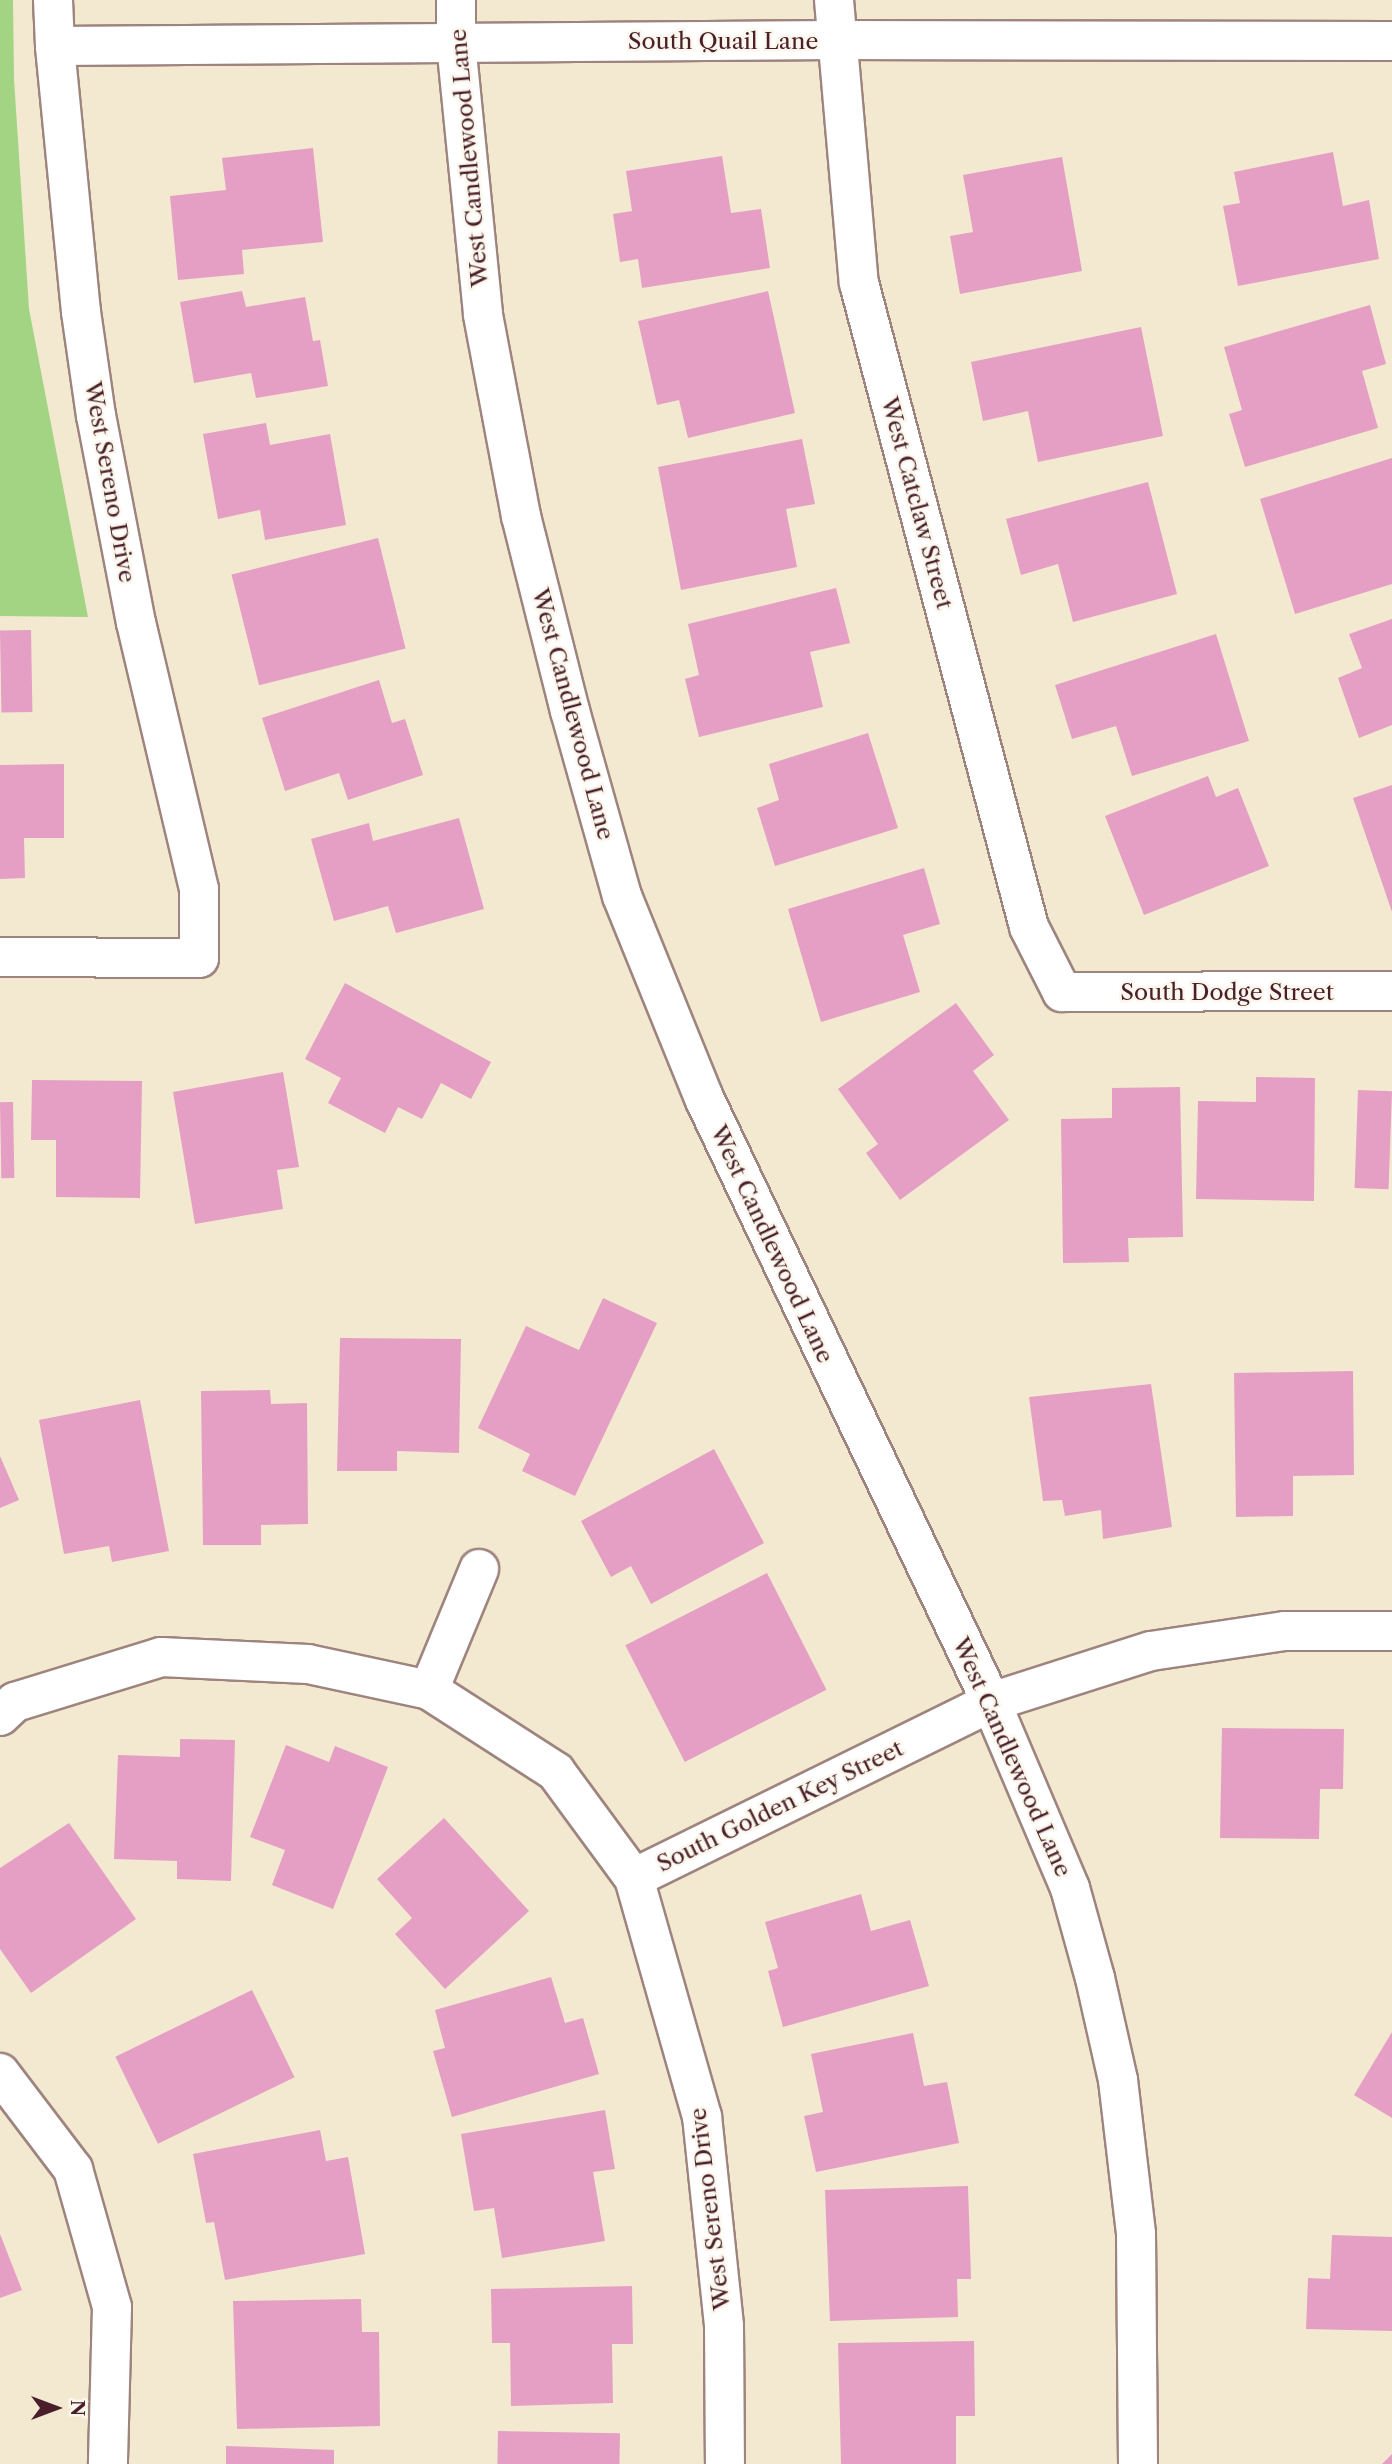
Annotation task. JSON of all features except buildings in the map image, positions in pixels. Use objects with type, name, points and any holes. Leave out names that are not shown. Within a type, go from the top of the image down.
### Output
[{"type":"street","name":"West Sereno Drive","points":[[0,957],[199,958],[199,889],[136,623],[96,415],[81,312],[55,46],[53,0]]},
{"type":"street","name":"West Candlewood Lane","points":[[456,0],[456,43],[483,315],[519,502],[570,711],[622,896],[704,1098],[991,1702],[1070,1888],[1095,1978],[1118,2081],[1136,2234],[1138,2464]]},
{"type":"street","name":"West Catclaw Street","points":[[834,0],[835,40],[859,282],[1029,927],[1062,992]]},
{"type":"street","name":"South Quail Lane","points":[[55,46],[835,40],[1392,41]]},
{"type":"street","name":"South Dodge Street","points":[[1062,992],[1392,991]]},
{"type":"street","points":[[429,1690],[479,1569]]},
{"type":"street","name":"South Golden Key Street","points":[[0,1716],[15,1702],[162,1657],[308,1664],[429,1690],[556,1772],[634,1878],[991,1702],[1152,1651],[1285,1631],[1392,1631]]},
{"type":"street","name":"West Sereno Drive","points":[[634,1878],[702,2116],[724,2326],[725,2464]]},
{"type":"street","points":[[0,2073],[73,2169],[113,2307],[108,2464]]},
{"type":"green space","points":[[0,0],[13,0],[14,79],[29,309],[88,617],[0,616]]}]
